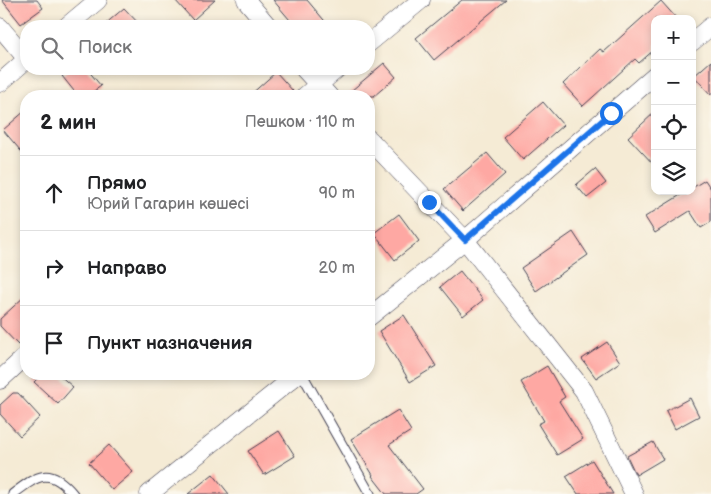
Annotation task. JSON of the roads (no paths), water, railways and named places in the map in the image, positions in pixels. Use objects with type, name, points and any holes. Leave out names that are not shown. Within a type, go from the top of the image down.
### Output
[{"type":"street","points":[[73,20],[98,0]]},
{"type":"street","points":[[246,0],[263,20]]},
{"type":"street","points":[[375,38],[421,0]]},
{"type":"street","points":[[696,39],[711,26]]},
{"type":"street","points":[[0,27],[20,52]]},
{"type":"street","points":[[0,83],[20,65]]},
{"type":"street","points":[[307,75],[316,90]]},
{"type":"street","points":[[319,90],[332,75]]},
{"type":"street","points":[[375,312],[465,240],[651,78]]},
{"type":"street","points":[[375,145],[465,240],[584,391],[634,494]]},
{"type":"street","points":[[0,380],[20,362]]},
{"type":"street","points":[[149,494],[292,380]]},
{"type":"lane","points":[[304,380],[370,494]]},
{"type":"lane","points":[[13,494],[35,478],[43,476],[63,482],[74,494]]}]
